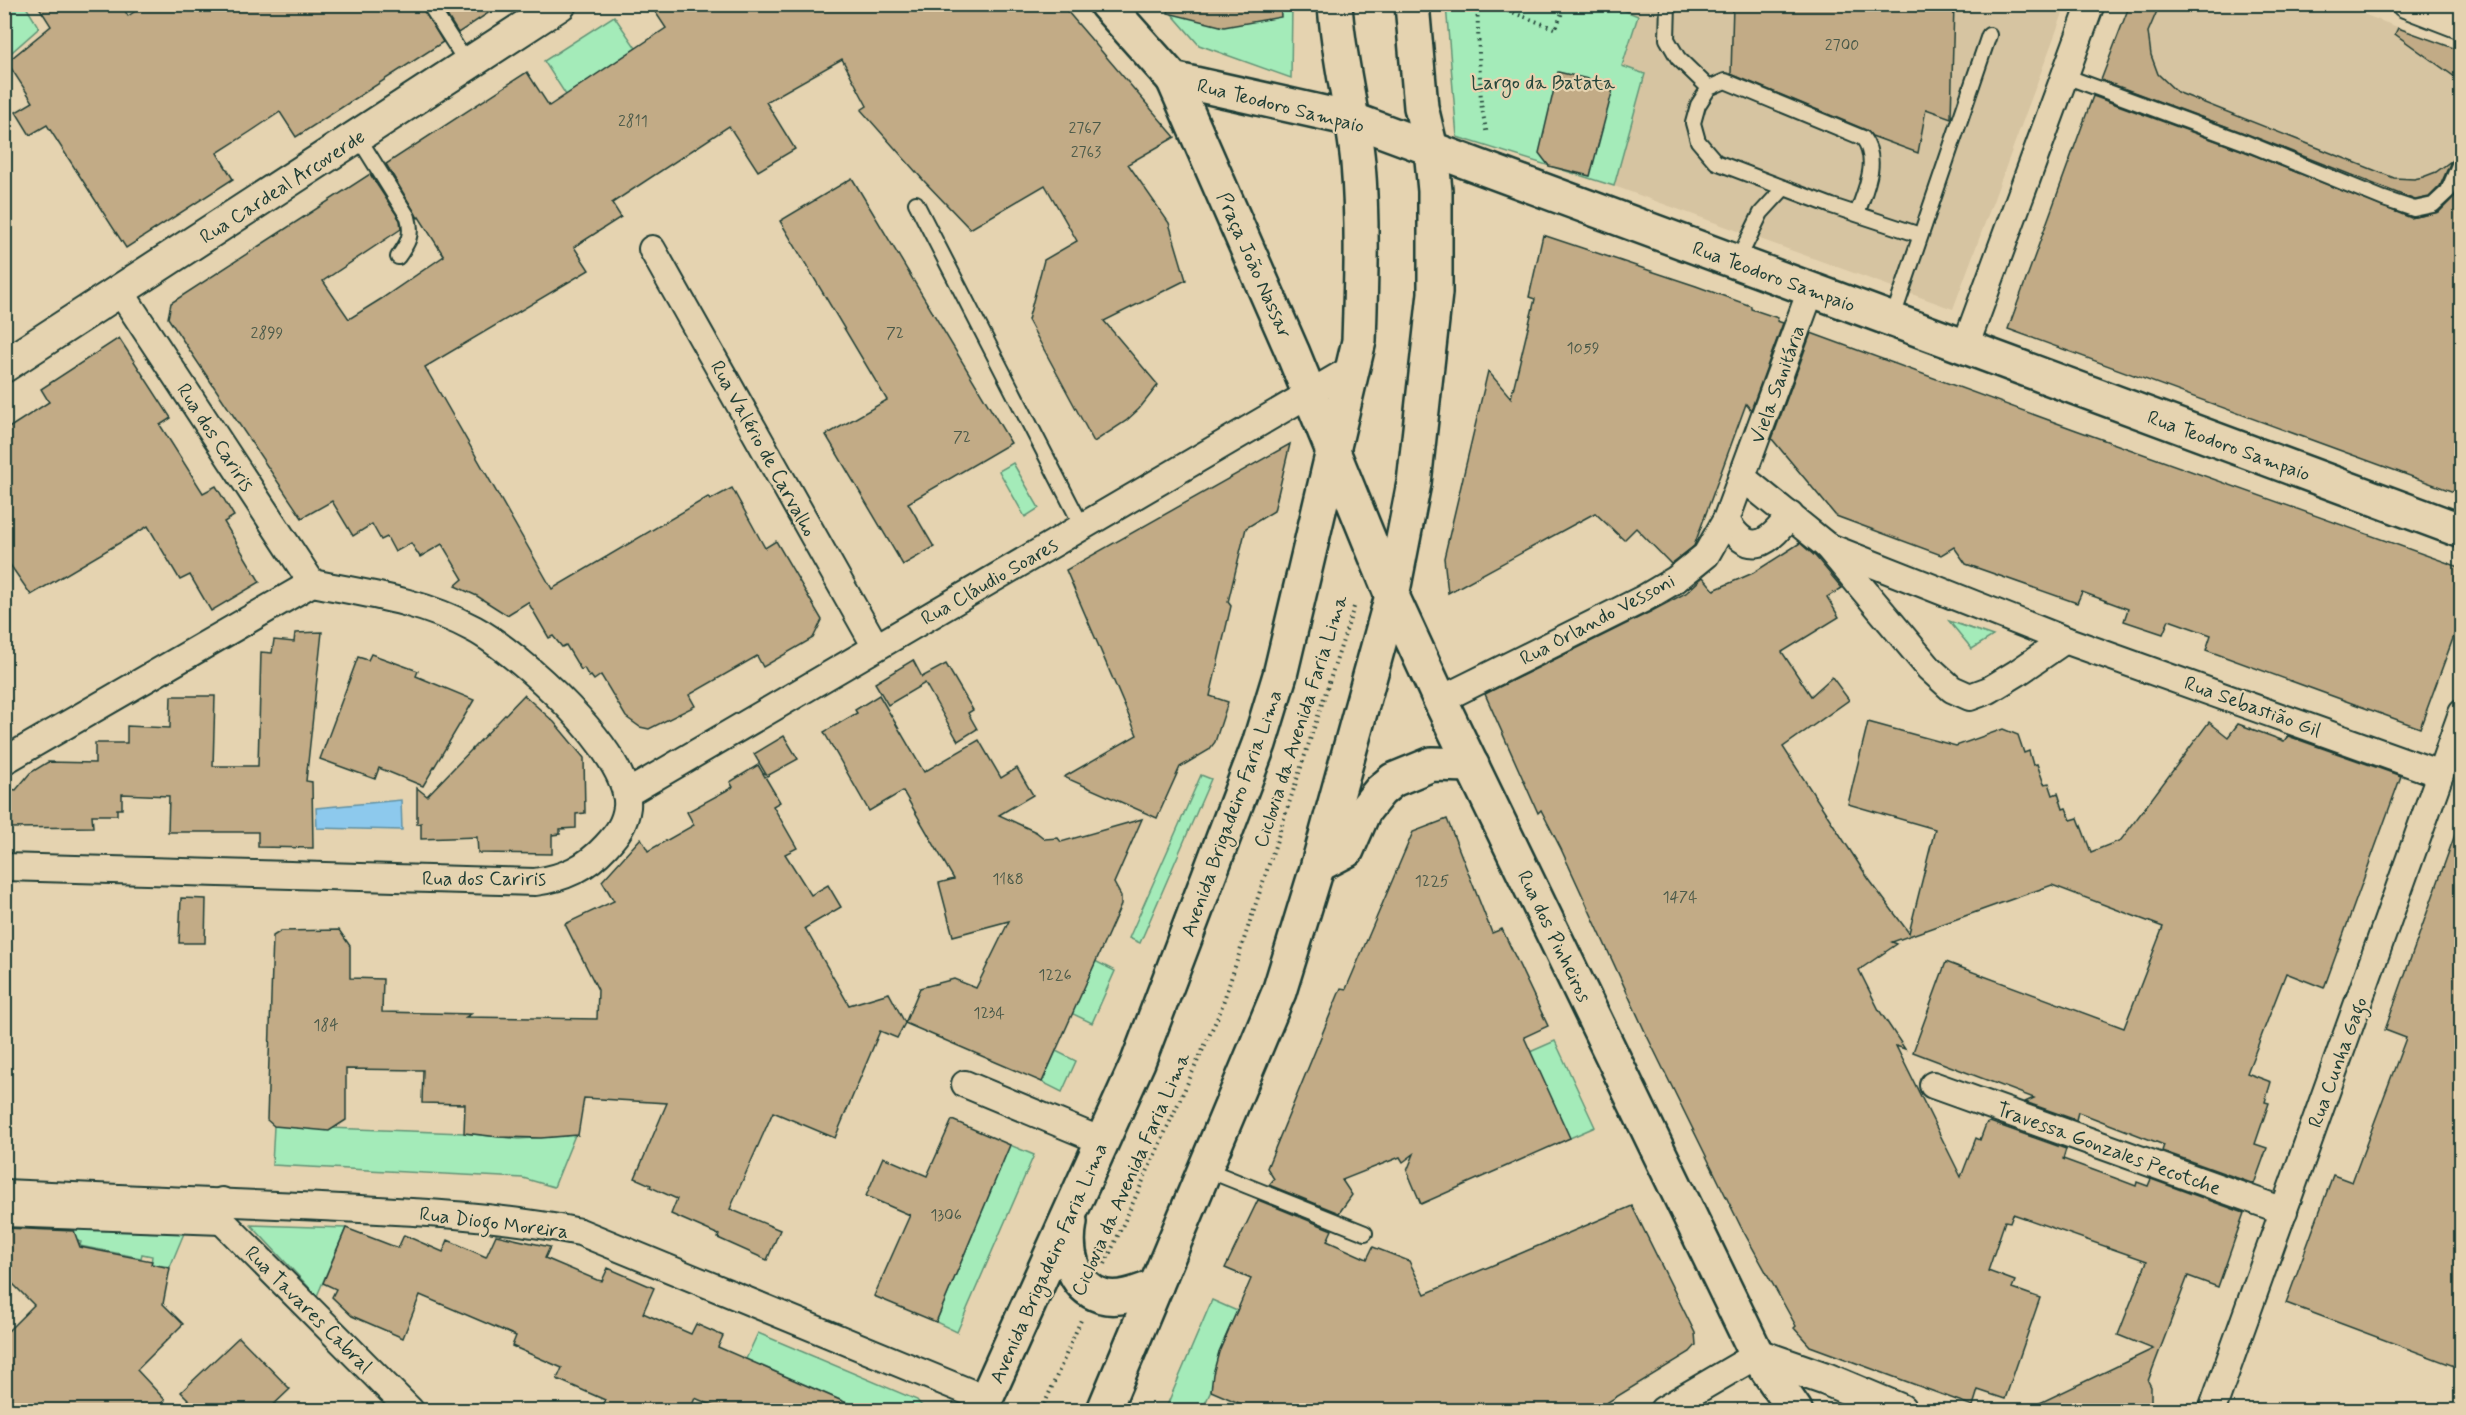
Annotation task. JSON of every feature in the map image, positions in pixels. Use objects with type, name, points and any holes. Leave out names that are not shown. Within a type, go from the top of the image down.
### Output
[{"type":"main road","name":"Rua Teodoro Sampaio","points":[[1106,4],[1173,80],[1351,119],[2462,531]]},
{"type":"main road","name":"Avenida Brigadeiro Faria Lima","points":[[993,1407],[1072,1209],[1138,1062],[1259,744],[1280,675],[1359,341],[1361,291],[1358,163],[1335,4]]},
{"type":"main road","points":[[1104,1410],[1279,992],[1318,865],[1392,596],[1414,483],[1435,293],[1435,191],[1431,149],[1421,107],[1413,4]]},
{"type":"main road","name":"Praça João Nassar","points":[[1173,80],[1333,453]]},
{"type":"main road","name":"Rua dos Pinheiros","points":[[1333,453],[1392,596],[1440,700],[1757,1355],[1795,1410]]},
{"type":"main road","points":[[1318,865],[1347,850],[1364,811],[1380,790],[1393,780],[1432,764],[1472,765]]},
{"type":"main road","points":[[1072,1209],[1067,1250],[1077,1275],[1093,1291],[1101,1296],[1123,1297],[1156,1286]]},
{"type":"street","name":"Rua Cardeal Arcoverde","points":[[4,366],[560,4]]},
{"type":"street","points":[[1965,347],[2091,4]]},
{"type":"street","points":[[2405,4],[2462,26]]},
{"type":"street","name":"Rua Valério de Carvalho","points":[[652,249],[876,647]]},
{"type":"street","name":"Viela Sanitária","points":[[1743,478],[1811,290]]},
{"type":"street","name":"Rua dos Cariris","points":[[4,867],[535,882],[557,879],[593,860],[623,825],[627,806],[626,794],[617,772],[600,743],[531,671],[476,630],[406,601],[312,583],[120,291]]},
{"type":"street","name":"Rua Cláudio Soares","points":[[626,794],[1353,369]]},
{"type":"street","name":"Rua Sebastião Gil","points":[[1743,478],[1827,546],[1929,668],[1952,689],[1970,697],[1989,690],[2065,640]]},
{"type":"street","name":"Rua Orlando Vessoni","points":[[1440,700],[1643,599],[1675,580],[1706,555],[1726,520],[1743,478]]},
{"type":"street","points":[[1726,520],[1737,535],[1744,540],[1761,543],[1775,534],[1790,515]]},
{"type":"street","name":"Rua Sebastião Gil","points":[[1827,546],[2065,640],[2440,774]]},
{"type":"street","points":[[4,761],[312,583]]},
{"type":"street","name":"Rua Cunha Gago","points":[[2212,1410],[2462,713]]},
{"type":"street","points":[[965,1084],[1102,1141]]},
{"type":"street","name":"Travessa Gonzales Pecotche","points":[[1933,1085],[2284,1211]]},
{"type":"street","name":"Rua Diogo Moreira","points":[[4,1193],[222,1211]]},
{"type":"street","name":"Rua Diogo Moreira","points":[[4,1213],[222,1211],[475,1215],[580,1232],[993,1407]]},
{"type":"street","name":"Rua Tavares Cabral","points":[[222,1211],[410,1410]]},
{"type":"street","points":[[1663,1410],[1757,1355],[1826,1379],[1900,1410]]},
{"type":"lane","points":[[429,4],[468,65]]},
{"type":"lane","points":[[1668,4],[1667,39],[1678,58],[1709,88]]},
{"type":"lane","points":[[1892,320],[1989,35]]},
{"type":"lane","points":[[2065,76],[2244,142],[2414,209],[2433,205],[2448,191],[2462,158]]},
{"type":"lane","points":[[1857,214],[1872,162],[1869,146],[1863,138],[1725,81],[1709,88],[1698,105],[1693,123],[1698,141],[1716,162],[1784,188],[1857,214],[1920,235]]},
{"type":"lane","points":[[358,137],[408,218],[412,231],[408,244],[398,258]]},
{"type":"lane","points":[[1737,262],[1761,213],[1784,188]]},
{"type":"lane","points":[[916,203],[1082,526]]},
{"type":"lane","points":[[1205,1169],[1365,1233]]},
{"type":"path","points":[[1477,4],[1481,103],[1487,137]]},
{"type":"path","points":[[1491,4],[1556,29],[1564,4]]},
{"type":"path","name":"Ciclovia da Avenida Faria Lima","points":[[1042,1410],[1093,1291],[1220,1012],[1355,604]]},
{"type":"shaded area","points":[[2130,4],[2339,5],[2461,51],[2461,193],[2449,229],[2213,165],[2223,138],[2155,112],[2162,94],[2158,78],[2108,60]]},
{"type":"shaded area","points":[[1611,5],[2066,5],[1953,309],[1614,186],[1645,75],[1622,67],[1638,16]]},
{"type":"green space","points":[[5,4],[25,5],[39,28],[5,58]]},
{"type":"green space","points":[[1164,5],[1292,5],[1291,78],[1199,45]]},
{"type":"green space","name":"Largo da Batata","points":[[1446,5],[1611,5],[1638,16],[1622,66],[1645,74],[1614,186],[1457,137]]},
{"type":"green space","points":[[614,16],[636,48],[566,95],[544,61]]},
{"type":"green space","points":[[1013,463],[1039,508],[1025,517],[999,471]]},
{"type":"green space","points":[[1949,621],[1993,636],[1972,649]]},
{"type":"green space","points":[[1201,775],[1211,779],[1140,943],[1129,938]]},
{"type":"green space","points":[[1095,961],[1115,971],[1092,1023],[1071,1013]]},
{"type":"green space","points":[[1555,1041],[1595,1127],[1570,1138],[1530,1052]]},
{"type":"green space","points":[[1056,1051],[1076,1061],[1062,1092],[1042,1082]]},
{"type":"green space","points":[[274,1126],[464,1133],[519,1139],[575,1135],[554,1187],[523,1178],[272,1165]]},
{"type":"green space","points":[[1010,1145],[1034,1155],[957,1332],[936,1322]]},
{"type":"green space","points":[[69,1220],[187,1226],[170,1267],[151,1264],[152,1256],[142,1254],[141,1258],[80,1246],[81,1242],[73,1240],[75,1232]]},
{"type":"green space","points":[[251,1225],[346,1228],[317,1296]]},
{"type":"green space","points":[[1212,1300],[1237,1311],[1219,1352],[1211,1391],[1202,1410],[1165,1410]]},
{"type":"green space","points":[[758,1333],[917,1400],[925,1410],[863,1410],[746,1359]]},
{"type":"water","points":[[401,800],[402,830],[317,828],[316,808]]},
{"type":"building","points":[[37,4],[121,4],[128,16],[146,4],[420,4],[443,42],[296,137],[280,112],[217,153],[233,179],[126,248],[47,125],[30,135],[16,112],[33,102],[7,62],[51,26]]},
{"type":"building","points":[[440,4],[502,4],[458,33]]},
{"type":"building","points":[[650,4],[1061,4],[1175,137],[1128,164],[1169,223],[1186,280],[1104,321],[1158,385],[1126,421],[1094,442],[1028,320],[1044,260],[1077,241],[1045,185],[970,229],[861,110],[867,106],[842,59],[766,102],[795,149],[758,171],[729,126],[612,203],[621,217],[574,247],[589,270],[425,367],[552,589],[708,497],[710,500],[732,488],[765,548],[776,541],[822,620],[813,638],[763,667],[757,656],[689,695],[695,706],[649,729],[640,727],[626,717],[601,675],[594,680],[591,676],[589,677],[584,668],[581,670],[566,645],[562,647],[553,636],[549,638],[528,602],[507,615],[477,596],[455,586],[463,579],[442,544],[420,557],[411,543],[395,552],[387,537],[381,540],[372,524],[353,536],[332,501],[302,518],[168,318],[171,303],[370,174],[400,220],[401,229],[323,281],[349,319],[381,299],[444,256],[386,164],[527,72],[549,106],[666,28]]},
{"type":"building","points":[[1170,4],[1280,4],[1281,17],[1224,27],[1168,13]]},
{"type":"building","points":[[1733,4],[1954,4],[1951,118],[1926,109],[1918,153],[1872,136],[1866,130],[1731,74]]},
{"type":"building","points":[[2130,4],[2160,4],[2148,32],[2151,55],[2158,74],[2177,92],[2394,178],[2423,177],[2436,172],[2451,161],[2440,186],[2429,197],[2415,200],[2101,80]]},
{"type":"building","points":[[2398,28],[2462,51],[2462,82],[2395,34]]},
{"type":"building","points":[[1558,72],[1614,85],[1590,176],[1549,166],[1539,153]]},
{"type":"building","points":[[2093,96],[2241,150],[2411,218],[2439,212],[2454,197],[2462,182],[2462,495],[2008,329]]},
{"type":"building","points":[[852,178],[1011,443],[908,503],[934,547],[903,565],[826,435],[887,400],[780,221]]},
{"type":"building","points":[[1543,235],[1751,306],[1751,309],[1778,318],[1777,321],[1783,323],[1751,410],[1746,404],[1694,546],[1671,564],[1636,528],[1624,540],[1595,513],[1448,593],[1444,558],[1488,371],[1511,398],[1535,299],[1529,297]]},
{"type":"building","points":[[1811,333],[2462,568],[2462,614],[2420,728],[2206,650],[2211,635],[2169,620],[2163,634],[2124,621],[2128,609],[2082,592],[2077,603],[1966,564],[1954,547],[1941,555],[1836,516],[1772,439]]},
{"type":"building","points":[[119,338],[171,418],[160,425],[203,493],[216,486],[234,516],[224,522],[260,582],[211,611],[190,575],[180,580],[148,526],[31,595],[4,556],[4,431],[49,402],[41,389]]},
{"type":"building","points":[[1290,444],[1274,511],[1246,528],[1228,602],[1231,606],[1210,696],[1228,702],[1215,742],[1209,750],[1180,767],[1157,818],[1064,777],[1137,735],[1066,570]]},
{"type":"building","points":[[1800,543],[1816,557],[1842,588],[1827,597],[1839,617],[1782,652],[1811,696],[1832,677],[1849,700],[1783,747],[1868,878],[1909,933],[1935,829],[1848,804],[1868,722],[1956,746],[2003,729],[2018,735],[2024,753],[2029,751],[2033,765],[2037,764],[2044,784],[2049,783],[2053,795],[2058,793],[2063,809],[2066,808],[2071,820],[2078,818],[2091,852],[2121,840],[2209,722],[2228,737],[2238,724],[2284,741],[2288,736],[2401,776],[2324,988],[2286,973],[2247,1073],[2271,1082],[2265,1102],[2269,1103],[2255,1144],[2267,1148],[2254,1184],[2162,1151],[2164,1145],[2078,1112],[2076,1120],[2025,1102],[2034,1098],[1913,1052],[1946,962],[2124,1028],[2163,927],[2052,885],[1892,942],[1897,944],[1859,970],[1879,1010],[1905,1049],[1896,1046],[1961,1177],[1976,1138],[1980,1140],[1986,1124],[1990,1122],[2066,1149],[2063,1159],[2136,1186],[2137,1182],[2148,1186],[2151,1179],[2244,1213],[2218,1287],[2188,1276],[2148,1381],[2151,1387],[2151,1410],[2025,1410],[2153,1349],[2118,1335],[2147,1261],[2013,1214],[2010,1222],[2005,1221],[1988,1271],[2015,1281],[2012,1288],[2040,1298],[2005,1399],[1978,1390],[1973,1406],[1810,1346],[1794,1328],[1796,1326],[1741,1227],[1647,1036],[1561,849],[1541,810],[1538,813],[1485,694],[1686,593],[1703,577],[1714,590],[1753,573]]},
{"type":"building","points":[[322,632],[306,781],[312,782],[313,848],[258,847],[258,832],[168,832],[169,796],[122,794],[122,809],[117,809],[117,815],[92,815],[93,827],[9,828],[10,789],[16,790],[30,773],[48,762],[95,763],[95,743],[127,743],[127,726],[170,728],[171,696],[215,696],[213,766],[258,766],[261,652],[272,653],[274,640],[294,642],[295,633]]},
{"type":"building","points":[[371,654],[418,671],[416,676],[474,700],[423,786],[379,768],[375,779],[320,759],[358,657],[368,660]]},
{"type":"building","points":[[913,660],[922,677],[946,664],[973,710],[968,713],[977,729],[958,741],[925,683],[888,705],[875,683]]},
{"type":"building","points":[[524,695],[554,722],[584,758],[585,813],[576,814],[576,828],[560,829],[560,834],[552,835],[552,854],[478,853],[477,837],[421,839],[421,823],[417,824],[417,788],[427,796]]},
{"type":"building","points":[[879,695],[924,772],[979,740],[1001,778],[1017,768],[1033,795],[999,815],[1036,832],[1045,839],[1058,838],[1061,842],[1142,819],[1114,883],[1121,896],[1121,905],[1042,1082],[905,1023],[920,988],[954,979],[976,988],[1009,921],[953,936],[939,883],[954,879],[903,791],[869,811],[824,732],[857,713],[855,710]]},
{"type":"building","points":[[784,736],[798,759],[767,776],[754,754]]},
{"type":"building","points":[[758,765],[780,802],[773,806],[797,848],[785,854],[811,895],[828,885],[841,907],[805,928],[849,1005],[889,993],[905,1023],[897,1038],[880,1031],[835,1138],[773,1112],[730,1209],[780,1230],[767,1260],[718,1238],[719,1235],[671,1214],[677,1199],[635,1178],[667,1103],[584,1098],[578,1135],[541,1138],[499,1137],[464,1133],[465,1104],[422,1103],[423,1070],[346,1069],[346,1120],[329,1131],[274,1126],[267,1120],[273,936],[281,931],[339,930],[350,946],[350,978],[383,979],[382,1012],[471,1014],[466,1017],[597,1019],[598,990],[565,924],[614,901],[602,881],[641,838],[648,851],[694,825],[687,812],[733,787],[730,782]]},
{"type":"building","points":[[1447,819],[1492,933],[1502,929],[1548,1026],[1524,1037],[1570,1138],[1421,1204],[1407,1171],[1414,1154],[1403,1162],[1400,1157],[1342,1180],[1352,1195],[1339,1213],[1269,1185],[1274,1179],[1267,1168],[1341,988],[1346,989],[1413,832]]},
{"type":"building","points":[[2458,826],[2462,826],[2462,1369],[2286,1303],[2333,1175],[2352,1182],[2406,1038],[2385,1030]]},
{"type":"building","points":[[181,898],[206,899],[205,943],[179,943]]},
{"type":"building","points":[[952,1120],[1010,1145],[936,1322],[874,1296],[910,1215],[866,1196],[883,1157],[927,1176]]},
{"type":"building","points":[[1258,1200],[1332,1230],[1327,1241],[1367,1259],[1373,1247],[1409,1261],[1425,1294],[1632,1206],[1695,1333],[1696,1345],[1690,1352],[1595,1410],[1255,1410],[1211,1391],[1219,1352],[1251,1279],[1225,1268]]},
{"type":"building","points":[[4,1228],[74,1231],[80,1247],[152,1261],[151,1264],[170,1268],[163,1304],[183,1324],[137,1370],[165,1400],[154,1410],[4,1410],[4,1335],[34,1305],[4,1275]]},
{"type":"building","points":[[346,1228],[398,1248],[404,1235],[443,1252],[448,1240],[486,1257],[496,1235],[550,1247],[545,1258],[597,1280],[602,1281],[608,1268],[654,1288],[643,1313],[691,1334],[696,1324],[723,1336],[718,1347],[863,1410],[723,1410],[695,1398],[690,1410],[601,1410],[605,1400],[557,1379],[562,1368],[512,1346],[516,1336],[420,1295],[403,1338],[352,1316],[332,1297],[336,1289],[323,1283]]},
{"type":"building","points":[[239,1337],[290,1389],[268,1410],[199,1410],[181,1392]]}]
